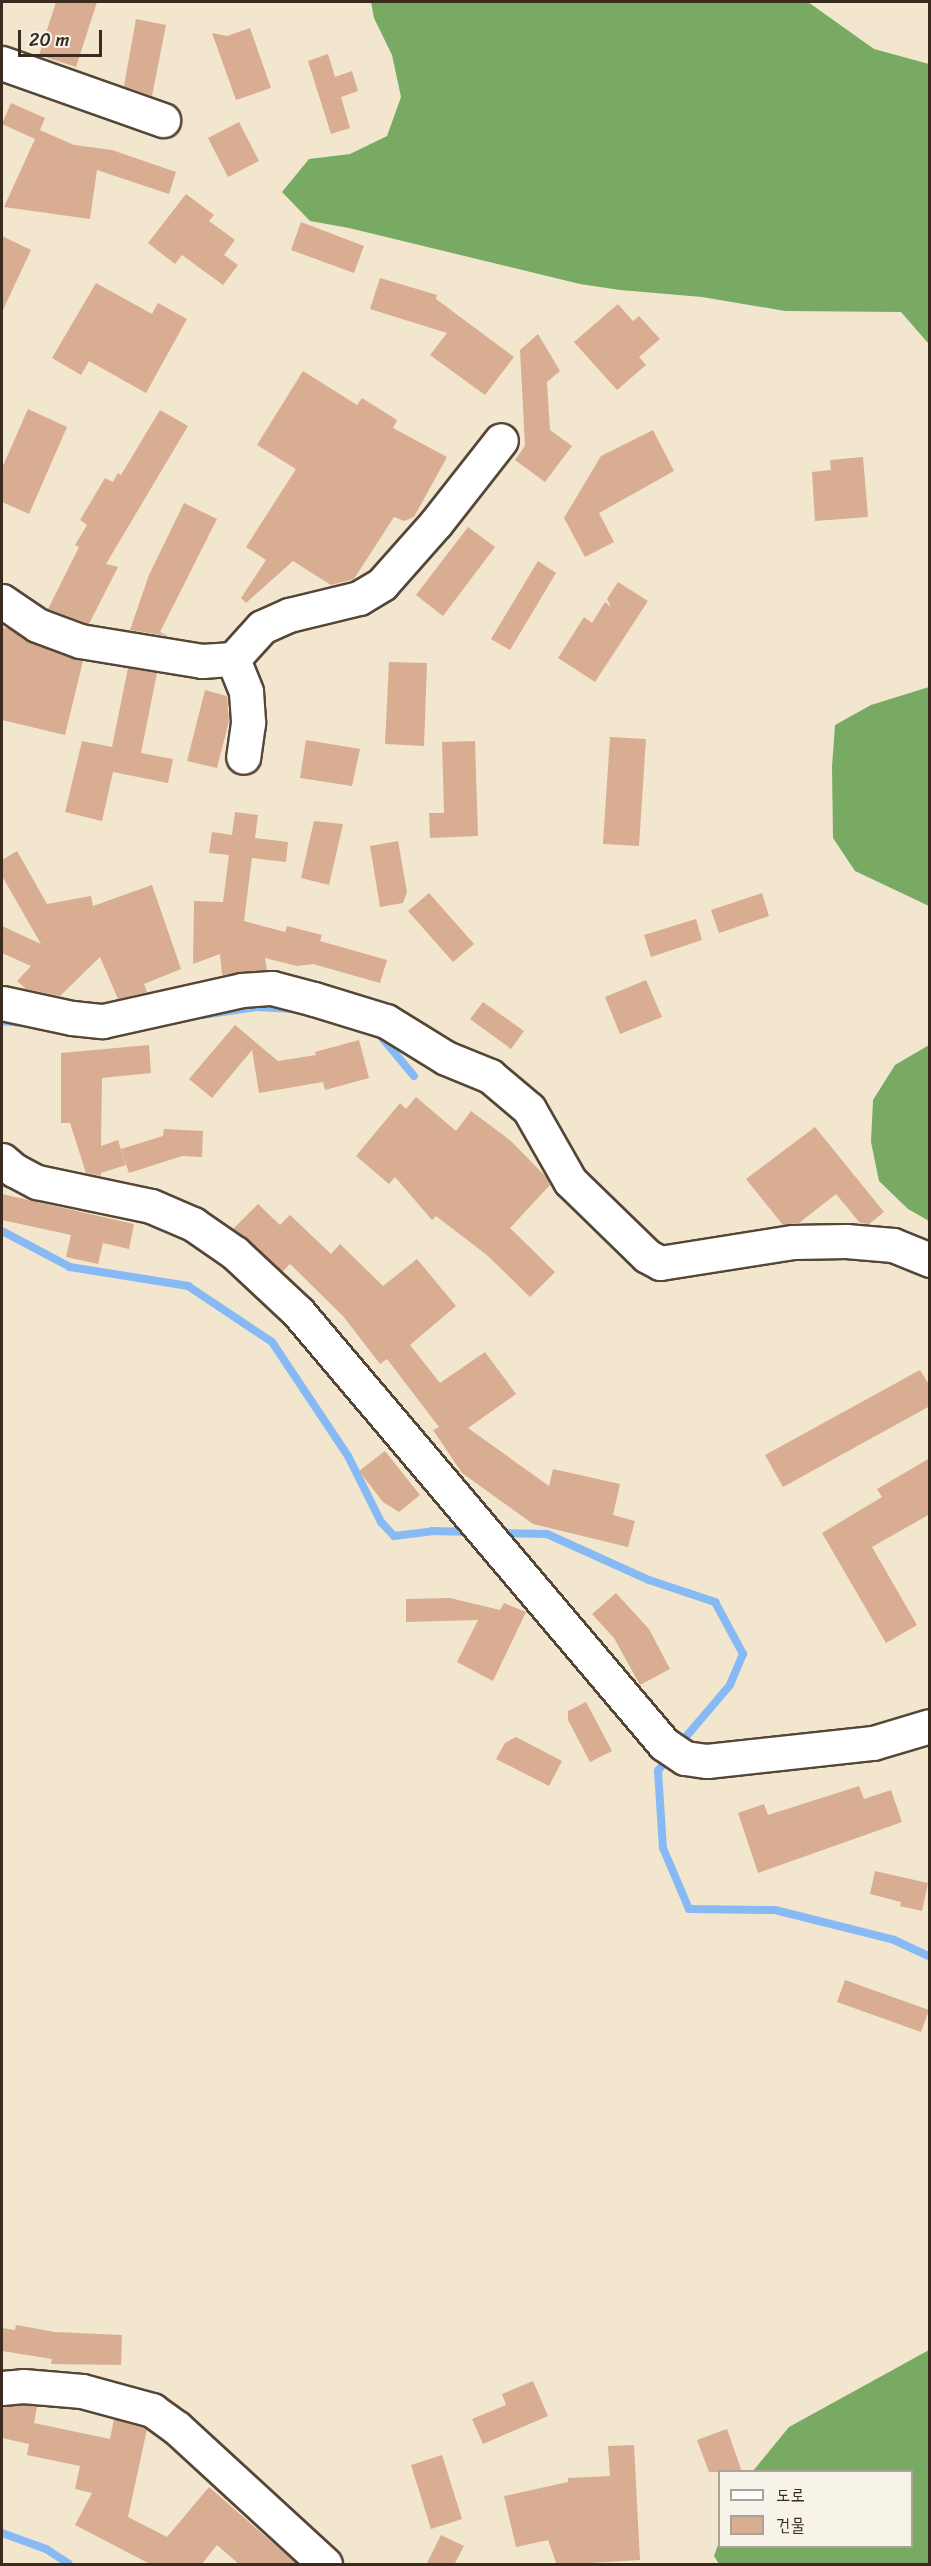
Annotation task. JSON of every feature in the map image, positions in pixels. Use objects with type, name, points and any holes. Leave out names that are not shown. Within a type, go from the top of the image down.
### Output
[{"type":"street","points":[[2,63],[163,120]]},
{"type":"street","points":[[2,601],[37,625],[80,641],[202,661],[233,659],[262,627],[290,615],[359,598],[382,584],[436,523],[501,440]]},
{"type":"street","points":[[233,659],[246,692],[248,723],[243,757]]},
{"type":"street","points":[[2,1003],[72,1018],[103,1021],[242,990],[272,988],[314,999],[386,1022],[452,1062],[490,1076],[529,1109],[570,1181],[647,1256],[660,1263],[793,1242],[846,1241],[893,1245],[930,1260]]},
{"type":"street","points":[[2,1160],[14,1170],[37,1182],[151,1206],[193,1224],[236,1253],[298,1312],[674,1751],[707,1761],[873,1743],[930,1726]]},
{"type":"street","points":[[2,2388],[22,2386],[82,2391],[152,2410],[177,2428],[325,2565]]},
{"type":"green space","points":[[371,2],[808,2],[874,49],[929,64],[929,397],[928,343],[901,312],[785,311],[702,297],[580,284],[349,228],[310,221],[282,192],[309,159],[350,154],[387,136],[401,97],[392,55],[374,18]]},
{"type":"green space","points":[[930,687],[929,906],[855,871],[833,838],[832,767],[835,725],[871,705]]},
{"type":"green space","points":[[929,1045],[929,1221],[908,1209],[879,1181],[871,1142],[873,1100],[895,1065]]},
{"type":"green space","points":[[929,2350],[929,2564],[719,2564],[714,2556],[718,2545],[718,2548],[913,2548],[913,2470],[754,2470],[789,2427]]},
{"type":"building","points":[[56,2],[97,2],[76,67],[39,55]]},
{"type":"building","points":[[136,19],[166,25],[152,96],[124,86]]},
{"type":"building","points":[[250,28],[271,88],[236,100],[212,33],[227,36]]},
{"type":"building","points":[[328,54],[335,77],[352,71],[358,91],[341,97],[350,128],[331,134],[308,61]]},
{"type":"building","points":[[11,103],[45,118],[40,130],[74,145],[112,150],[176,172],[169,194],[97,170],[90,219],[4,207],[35,139],[2,124]]},
{"type":"building","points":[[239,122],[259,161],[228,177],[208,138]]},
{"type":"building","points":[[186,194],[214,215],[209,221],[235,240],[224,255],[238,265],[223,285],[182,255],[175,264],[148,243]]},
{"type":"building","points":[[301,222],[364,246],[354,273],[291,250]]},
{"type":"building","points":[[2,236],[31,250],[2,312]]},
{"type":"building","points":[[380,278],[437,295],[436,299],[514,357],[485,395],[430,355],[447,333],[370,309]]},
{"type":"building","points":[[96,283],[152,314],[158,303],[187,319],[146,393],[89,361],[81,375],[52,358]]},
{"type":"building","points":[[618,304],[633,321],[639,316],[660,339],[639,357],[646,365],[617,390],[574,342]]},
{"type":"building","points":[[538,334],[560,371],[547,382],[550,430],[572,446],[545,482],[515,460],[525,446],[520,350]]},
{"type":"building","points":[[303,371],[357,405],[362,398],[397,420],[393,428],[447,457],[414,517],[404,521],[394,517],[354,579],[331,585],[293,561],[246,603],[241,598],[266,560],[246,547],[296,469],[257,445]]},
{"type":"building","points":[[28,409],[67,427],[29,514],[2,502],[2,468]]},
{"type":"building","points":[[160,410],[188,426],[106,564],[118,567],[89,624],[48,609],[79,547],[75,545],[87,525],[80,520],[105,478],[113,482],[118,473],[121,475]]},
{"type":"building","points":[[653,430],[674,471],[599,513],[614,542],[585,557],[564,518],[601,456]]},
{"type":"building","points":[[863,457],[868,517],[815,521],[812,472],[831,470],[830,460]]},
{"type":"building","points":[[184,503],[217,519],[160,632],[168,636],[130,630],[149,575]]},
{"type":"building","points":[[468,527],[495,547],[443,616],[416,595]]},
{"type":"building","points":[[538,561],[556,573],[510,650],[491,639]]},
{"type":"building","points":[[618,582],[648,601],[595,682],[558,658],[584,617],[592,623],[605,602],[611,607],[607,599]]},
{"type":"building","points":[[2,627],[10,629],[30,642],[83,661],[65,735],[2,720]]},
{"type":"building","points":[[389,662],[427,663],[424,746],[385,744]]},
{"type":"building","points":[[128,668],[157,673],[141,753],[173,759],[168,783],[113,772],[102,821],[65,812],[82,741],[112,747]]},
{"type":"building","points":[[205,690],[227,696],[229,721],[217,768],[187,761]]},
{"type":"building","points":[[610,737],[646,739],[639,846],[603,844]]},
{"type":"building","points":[[306,740],[360,749],[352,786],[300,778]]},
{"type":"building","points":[[475,741],[478,836],[430,838],[429,813],[444,813],[442,742]]},
{"type":"building","points":[[235,812],[258,815],[255,838],[288,842],[286,862],[252,858],[244,921],[285,932],[287,926],[322,935],[320,941],[387,960],[380,983],[313,964],[297,966],[265,958],[267,970],[222,975],[220,954],[193,964],[194,901],[223,902],[229,855],[209,853],[212,832],[232,835]]},
{"type":"building","points":[[314,821],[343,824],[329,885],[301,878]]},
{"type":"building","points":[[398,841],[407,892],[403,903],[380,907],[370,846]]},
{"type":"building","points":[[17,851],[47,904],[91,896],[93,906],[152,885],[181,969],[144,984],[147,992],[118,999],[100,957],[60,996],[26,989],[17,981],[31,966],[2,953],[2,926],[41,944],[2,876],[2,860]]},
{"type":"building","points":[[429,893],[474,944],[453,962],[408,911]]},
{"type":"building","points":[[762,893],[769,916],[719,933],[711,910]]},
{"type":"building","points":[[696,919],[702,940],[651,957],[644,935]]},
{"type":"building","points":[[646,980],[662,1017],[620,1034],[605,997]]},
{"type":"building","points":[[483,1002],[524,1031],[511,1049],[470,1019]]},
{"type":"building","points":[[235,1025],[278,1061],[316,1055],[315,1052],[359,1040],[369,1078],[325,1090],[323,1082],[259,1093],[252,1050],[212,1098],[189,1079]]},
{"type":"building","points":[[149,1045],[151,1073],[102,1078],[101,1146],[118,1140],[126,1165],[101,1173],[101,1176],[86,1173],[70,1123],[61,1123],[61,1053]]},
{"type":"building","points":[[416,1097],[456,1131],[471,1111],[511,1141],[547,1178],[550,1185],[510,1228],[555,1272],[530,1297],[488,1256],[436,1216],[432,1220],[395,1177],[389,1184],[356,1156],[400,1103],[406,1109]]},
{"type":"building","points":[[815,1127],[884,1212],[869,1224],[860,1223],[836,1194],[799,1223],[783,1225],[746,1179]]},
{"type":"building","points":[[164,1129],[203,1131],[202,1157],[182,1156],[129,1173],[121,1149],[163,1136]]},
{"type":"building","points":[[2,1194],[134,1224],[129,1249],[103,1243],[98,1264],[66,1257],[71,1235],[2,1220]]},
{"type":"building","points":[[258,1204],[280,1225],[290,1215],[331,1254],[340,1244],[383,1286],[417,1259],[456,1306],[410,1345],[440,1383],[485,1352],[516,1394],[468,1428],[549,1486],[553,1469],[620,1484],[613,1515],[635,1521],[628,1547],[533,1524],[462,1473],[433,1430],[439,1427],[387,1359],[380,1364],[343,1316],[290,1264],[282,1272],[233,1229]]},
{"type":"building","points":[[920,1370],[930,1386],[930,1406],[783,1487],[765,1455]]},
{"type":"building","points":[[385,1451],[420,1495],[399,1512],[383,1502],[359,1471]]},
{"type":"building","points":[[930,1458],[930,1514],[872,1547],[917,1625],[886,1643],[822,1533],[882,1497],[877,1489]]},
{"type":"building","points":[[616,1593],[649,1629],[670,1669],[640,1685],[614,1638],[592,1614]]},
{"type":"building","points":[[450,1598],[500,1610],[504,1603],[526,1612],[493,1681],[457,1662],[478,1620],[406,1622],[406,1599]]},
{"type":"building","points":[[586,1702],[612,1751],[590,1762],[568,1720],[568,1711]]},
{"type":"building","points":[[516,1737],[562,1761],[549,1786],[496,1759],[505,1743]]},
{"type":"building","points":[[859,1786],[864,1799],[891,1790],[902,1822],[758,1873],[738,1813],[764,1804],[768,1815]]},
{"type":"building","points":[[875,1871],[928,1883],[922,1911],[900,1906],[901,1902],[870,1894]]},
{"type":"building","points":[[845,1980],[929,2010],[921,2032],[837,2002]]},
{"type":"building","points":[[16,2325],[55,2332],[122,2335],[121,2365],[51,2364],[52,2359],[2,2351],[2,2328],[15,2330]]},
{"type":"building","points":[[533,2381],[548,2416],[483,2444],[472,2419],[506,2405],[502,2394]]},
{"type":"building","points":[[2,2406],[37,2406],[34,2423],[110,2439],[114,2419],[147,2429],[128,2517],[167,2537],[209,2487],[298,2565],[240,2565],[217,2545],[201,2565],[152,2565],[75,2525],[92,2493],[75,2489],[80,2466],[27,2455],[29,2444],[2,2438]]},
{"type":"building","points":[[727,2429],[741,2470],[709,2472],[697,2440]]},
{"type":"building","points":[[634,2445],[640,2560],[557,2565],[548,2540],[516,2547],[504,2496],[568,2482],[568,2478],[610,2476],[608,2446]]},
{"type":"building","points":[[442,2455],[462,2519],[431,2529],[411,2465]]},
{"type":"building","points":[[441,2535],[464,2546],[454,2565],[426,2565]]},
{"type":"waterway","points":[[202,1015],[257,1007],[294,1009]]},
{"type":"waterway","points":[[2,1021],[31,1024]]},
{"type":"waterway","points":[[378,1033],[414,1076]]},
{"type":"waterway","points":[[2,1231],[70,1267],[188,1286],[272,1342],[348,1456],[381,1522],[394,1536],[432,1531],[472,1532]]},
{"type":"waterway","points":[[497,1533],[547,1534],[649,1580],[715,1602],[743,1654],[730,1685],[678,1746]]},
{"type":"waterway","points":[[670,1756],[658,1771],[663,1848],[689,1909],[775,1910],[894,1940],[930,1957]]},
{"type":"waterway","points":[[2,2533],[46,2549],[69,2564]]}]
